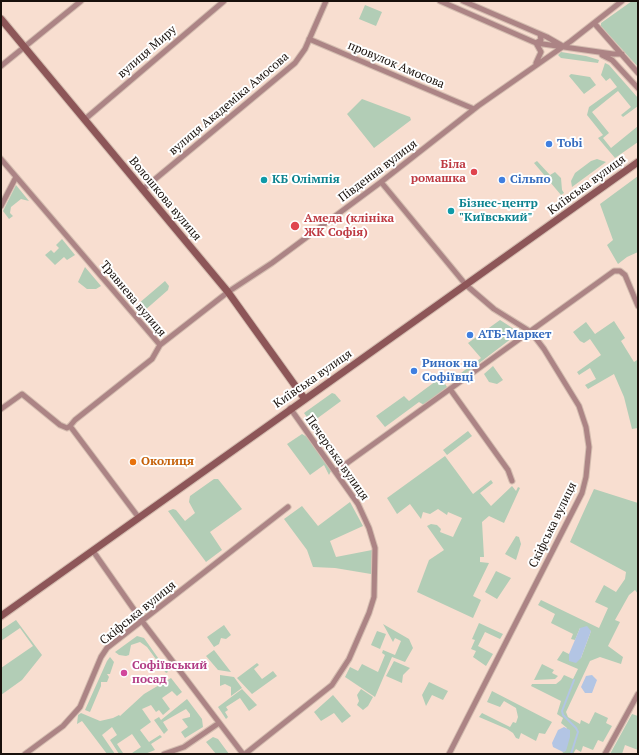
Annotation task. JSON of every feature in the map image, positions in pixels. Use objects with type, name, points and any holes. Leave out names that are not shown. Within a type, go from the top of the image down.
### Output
[{"type":"main road","name":"Волошкова вулиця","points":[[1,19],[26,47],[84,120],[228,292],[304,398]]},
{"type":"main road","name":"Київська вулиця","points":[[1,616],[304,398],[638,162]]},
{"type":"street","points":[[1,66],[81,1]]},
{"type":"street","name":"вулиця Миру","points":[[84,120],[224,1]]},
{"type":"street","name":"вулиця Академіка Амосова","points":[[142,190],[286,72],[298,59],[309,39],[326,1]]},
{"type":"street","points":[[440,1],[536,43],[622,54]]},
{"type":"street","points":[[463,1],[540,34],[564,47]]},
{"type":"street","name":"Південна вулиця","points":[[160,345],[228,292],[272,263],[381,182],[474,109],[531,68],[564,47],[622,1]]},
{"type":"street","points":[[594,23],[638,73]]},
{"type":"street","points":[[536,43],[541,40],[540,34]]},
{"type":"street","name":"провулок Амосова","points":[[309,39],[474,109]]},
{"type":"street","name":"Південна вулиця","points":[[531,68],[538,61],[541,52],[536,43]]},
{"type":"street","points":[[598,52],[612,60],[638,88]]},
{"type":"street","name":"Травнева вулиця","points":[[1,159],[160,345],[152,359],[70,426]]},
{"type":"street","points":[[1,206],[16,177]]},
{"type":"street","name":"Скіфська вулиця","points":[[381,182],[466,285],[494,309],[531,332],[544,349],[579,406],[586,427],[589,447],[586,477],[582,493],[449,754]]},
{"type":"street","points":[[336,471],[614,271],[620,271],[625,275],[638,306]]},
{"type":"street","points":[[450,389],[508,470],[512,481]]},
{"type":"street","points":[[1,409],[22,394],[60,425],[67,428],[70,426],[139,518]]},
{"type":"street","name":"Печерська вулиця","points":[[244,754],[324,693],[332,685],[348,659],[369,613],[374,597],[375,548],[358,504],[290,408]]},
{"type":"street","name":"Скіфська вулиця","points":[[25,754],[63,726],[80,707],[101,657],[107,648],[288,507]]},
{"type":"street","points":[[93,551],[142,621],[244,754]]},
{"type":"street","points":[[604,754],[638,694]]},
{"type":"street","points":[[164,754],[184,747],[219,723]]},
{"type":"green space","points":[[632,1],[638,1],[638,67],[601,26],[601,23]]},
{"type":"green space","points":[[365,5],[382,12],[376,26],[359,19]]},
{"type":"green space","points":[[561,52],[586,56],[599,60],[598,63],[561,58],[558,55]]},
{"type":"green space","points":[[605,63],[609,65],[638,98],[638,106],[623,117],[621,115],[631,107],[618,91],[592,112],[609,133],[603,138],[611,148],[638,126],[638,142],[615,158],[598,138],[603,135],[587,115],[589,107],[617,87],[610,78],[606,81],[601,75]]},
{"type":"green space","points":[[571,74],[590,77],[596,85],[584,94],[569,76]]},
{"type":"green space","points":[[362,99],[410,117],[411,120],[374,148],[347,114]]},
{"type":"green space","points":[[597,159],[606,162],[572,187],[571,181],[575,173],[591,161]]},
{"type":"green space","points":[[537,161],[550,175],[555,172],[561,178],[562,190],[564,193],[561,195],[534,163]]},
{"type":"green space","points":[[638,176],[638,252],[627,257],[618,264],[607,245],[613,240],[600,204]]},
{"type":"green space","points":[[16,185],[29,201],[21,199],[11,207],[10,213],[13,216],[9,219],[3,211]]},
{"type":"green space","points":[[62,239],[75,255],[67,260],[64,257],[55,265],[45,255],[51,250],[54,253],[59,248],[56,245]]},
{"type":"green space","points":[[85,267],[101,286],[96,289],[87,289],[78,282]]},
{"type":"green space","points":[[165,281],[169,286],[168,290],[144,311],[138,304]]},
{"type":"green space","points":[[500,320],[514,329],[517,332],[516,335],[457,380],[453,379],[481,358],[468,343]]},
{"type":"green space","points":[[614,321],[625,338],[621,341],[634,362],[637,360],[638,363],[638,428],[632,429],[624,397],[614,374],[588,389],[585,385],[596,379],[590,368],[579,375],[577,372],[601,355],[590,339],[584,343],[580,341],[573,332],[586,322],[595,334]]},
{"type":"green space","points":[[493,366],[503,380],[497,384],[489,382],[484,374]]},
{"type":"green space","points":[[436,381],[444,382],[447,387],[424,405],[419,402],[385,427],[376,416],[404,396],[409,401]]},
{"type":"green space","points":[[332,393],[335,394],[341,401],[311,423],[304,413]]},
{"type":"green space","points":[[468,431],[472,436],[447,455],[443,450]]},
{"type":"green space","points":[[302,434],[309,438],[332,469],[329,475],[324,465],[310,475],[287,444]]},
{"type":"green space","points":[[445,456],[473,494],[491,480],[493,483],[480,493],[491,506],[512,486],[516,491],[518,487],[520,488],[504,523],[489,516],[482,522],[484,557],[480,557],[480,562],[489,563],[473,596],[481,600],[473,618],[417,592],[429,560],[444,550],[427,526],[431,524],[437,525],[441,529],[440,532],[453,537],[462,518],[448,512],[447,515],[438,509],[430,514],[423,512],[421,519],[410,504],[397,514],[387,498]]},
{"type":"green space","points":[[214,479],[218,479],[242,509],[210,532],[222,550],[206,562],[168,511],[173,509],[176,510],[185,521],[195,513],[189,502],[190,496]]},
{"type":"green space","points":[[594,489],[638,503],[638,594],[635,590],[629,595],[615,620],[620,622],[608,646],[623,657],[621,664],[600,657],[590,661],[566,712],[568,717],[580,724],[581,720],[589,724],[595,712],[608,718],[606,723],[612,726],[603,742],[598,740],[593,750],[583,746],[581,752],[576,749],[573,754],[561,754],[566,750],[567,728],[561,723],[563,718],[557,714],[561,701],[531,686],[532,684],[556,684],[564,675],[573,679],[578,669],[557,660],[563,651],[569,654],[569,661],[581,658],[591,631],[580,628],[575,640],[571,639],[573,634],[551,623],[555,614],[538,605],[541,600],[599,628],[608,608],[595,602],[604,585],[616,592],[625,579],[626,572],[570,542]]},
{"type":"green space","points":[[350,502],[363,526],[330,541],[336,557],[372,550],[371,574],[335,568],[313,567],[307,550],[284,519],[302,506],[318,526]]},
{"type":"green space","points":[[516,536],[519,537],[521,544],[516,560],[505,554]]},
{"type":"green space","points":[[496,571],[511,578],[497,599],[485,592]]},
{"type":"green space","points":[[16,620],[42,655],[22,680],[1,695],[1,668],[33,646],[20,628],[1,641],[1,630]]},
{"type":"green space","points":[[479,623],[503,634],[500,639],[485,632],[478,646],[493,654],[486,666],[473,657],[476,651],[471,649],[475,640],[472,639]]},
{"type":"green space","points":[[383,624],[409,639],[413,648],[405,662],[392,657],[375,697],[345,677],[350,667],[358,671],[362,664],[378,672],[385,655],[382,653],[383,650],[395,655],[401,641],[395,638],[393,642]]},
{"type":"green space","points":[[224,625],[231,635],[226,639],[221,638],[219,644],[214,647],[207,637]]},
{"type":"green space","points":[[377,631],[386,634],[380,649],[371,645]]},
{"type":"green space","points":[[137,636],[144,638],[168,672],[166,673],[147,647],[140,642],[131,645],[129,655],[119,655],[115,652]]},
{"type":"green space","points":[[214,650],[231,672],[218,670],[206,656]]},
{"type":"green space","points":[[110,657],[114,662],[110,674],[107,674],[109,677],[107,682],[101,682],[101,686],[90,712],[85,710],[107,661]]},
{"type":"green space","points":[[394,661],[410,668],[403,675],[402,683],[386,676]]},
{"type":"green space","points":[[257,663],[259,665],[254,669],[262,679],[273,671],[277,676],[252,694],[237,678]]},
{"type":"green space","points":[[542,664],[554,670],[552,673],[558,676],[555,679],[534,680]]},
{"type":"green space","points":[[220,675],[234,677],[242,688],[231,696],[231,687],[225,684],[220,686]]},
{"type":"green space","points":[[171,678],[182,692],[177,696],[172,691],[162,698],[170,709],[163,715],[159,710],[156,712],[151,705],[142,709],[151,722],[140,730],[149,742],[160,735],[162,737],[151,744],[155,750],[145,754],[133,754],[132,753],[141,747],[132,734],[117,744],[123,753],[119,754],[110,740],[117,735],[112,727],[102,735],[115,754],[107,754],[82,721],[77,724],[78,715],[81,713],[100,721],[119,715],[120,716],[144,694]]},
{"type":"green space","points":[[429,682],[448,691],[443,700],[432,695],[426,706],[422,695]]},
{"type":"green space","points":[[242,689],[257,705],[249,711],[240,698],[226,707],[228,710],[225,712],[228,717],[226,719],[218,707]]},
{"type":"green space","points":[[361,689],[373,697],[368,706],[363,710],[357,705],[359,701],[357,695]]},
{"type":"green space","points":[[492,691],[552,722],[545,734],[539,733],[536,741],[521,733],[519,739],[507,729],[479,717],[482,713],[510,727],[513,722],[516,723],[518,717],[516,708],[504,701],[500,707],[487,702]]},
{"type":"green space","points":[[333,695],[351,716],[342,723],[334,713],[321,721],[314,712]]},
{"type":"green space","points":[[187,699],[202,719],[203,727],[185,738],[181,732],[188,727],[182,719],[190,717],[190,714],[186,709],[163,722],[168,730],[164,734],[154,720],[159,717],[161,720]]},
{"type":"green space","points":[[632,714],[638,716],[638,750],[625,745],[622,754],[610,754]]},
{"type":"green space","points":[[213,737],[218,739],[229,754],[216,754],[206,742]]},
{"type":"water","points":[[587,626],[591,631],[581,658],[576,663],[569,661],[569,654],[580,628]]},
{"type":"water","points":[[592,675],[597,680],[592,693],[585,693],[581,687],[586,676]]},
{"type":"water","points":[[564,727],[570,730],[570,737],[566,751],[563,752],[553,747],[552,743],[558,730]]},
{"type":"waterway","points":[[571,754],[578,732],[563,715],[562,711],[574,680]]},
{"type":"place","name":"Tobi","points":[[549,144]]},
{"type":"place","name":"Біла ромашка","points":[[474,172]]},
{"type":"place","name":"КБ Олімпія","points":[[264,180]]},
{"type":"place","name":"Сільпо","points":[[502,180]]},
{"type":"place","name":"Бізнес-центр \"Київський\"","points":[[451,211]]},
{"type":"place","name":"Амеда (клініка ЖК Софія)","points":[[295,226]]},
{"type":"place","name":"АТБ-Маркет","points":[[470,335]]},
{"type":"place","name":"Ринок на Софіївці","points":[[414,371]]},
{"type":"place","name":"Околиця","points":[[133,462]]},
{"type":"place","name":"Софіївський посад","points":[[124,673]]}]
